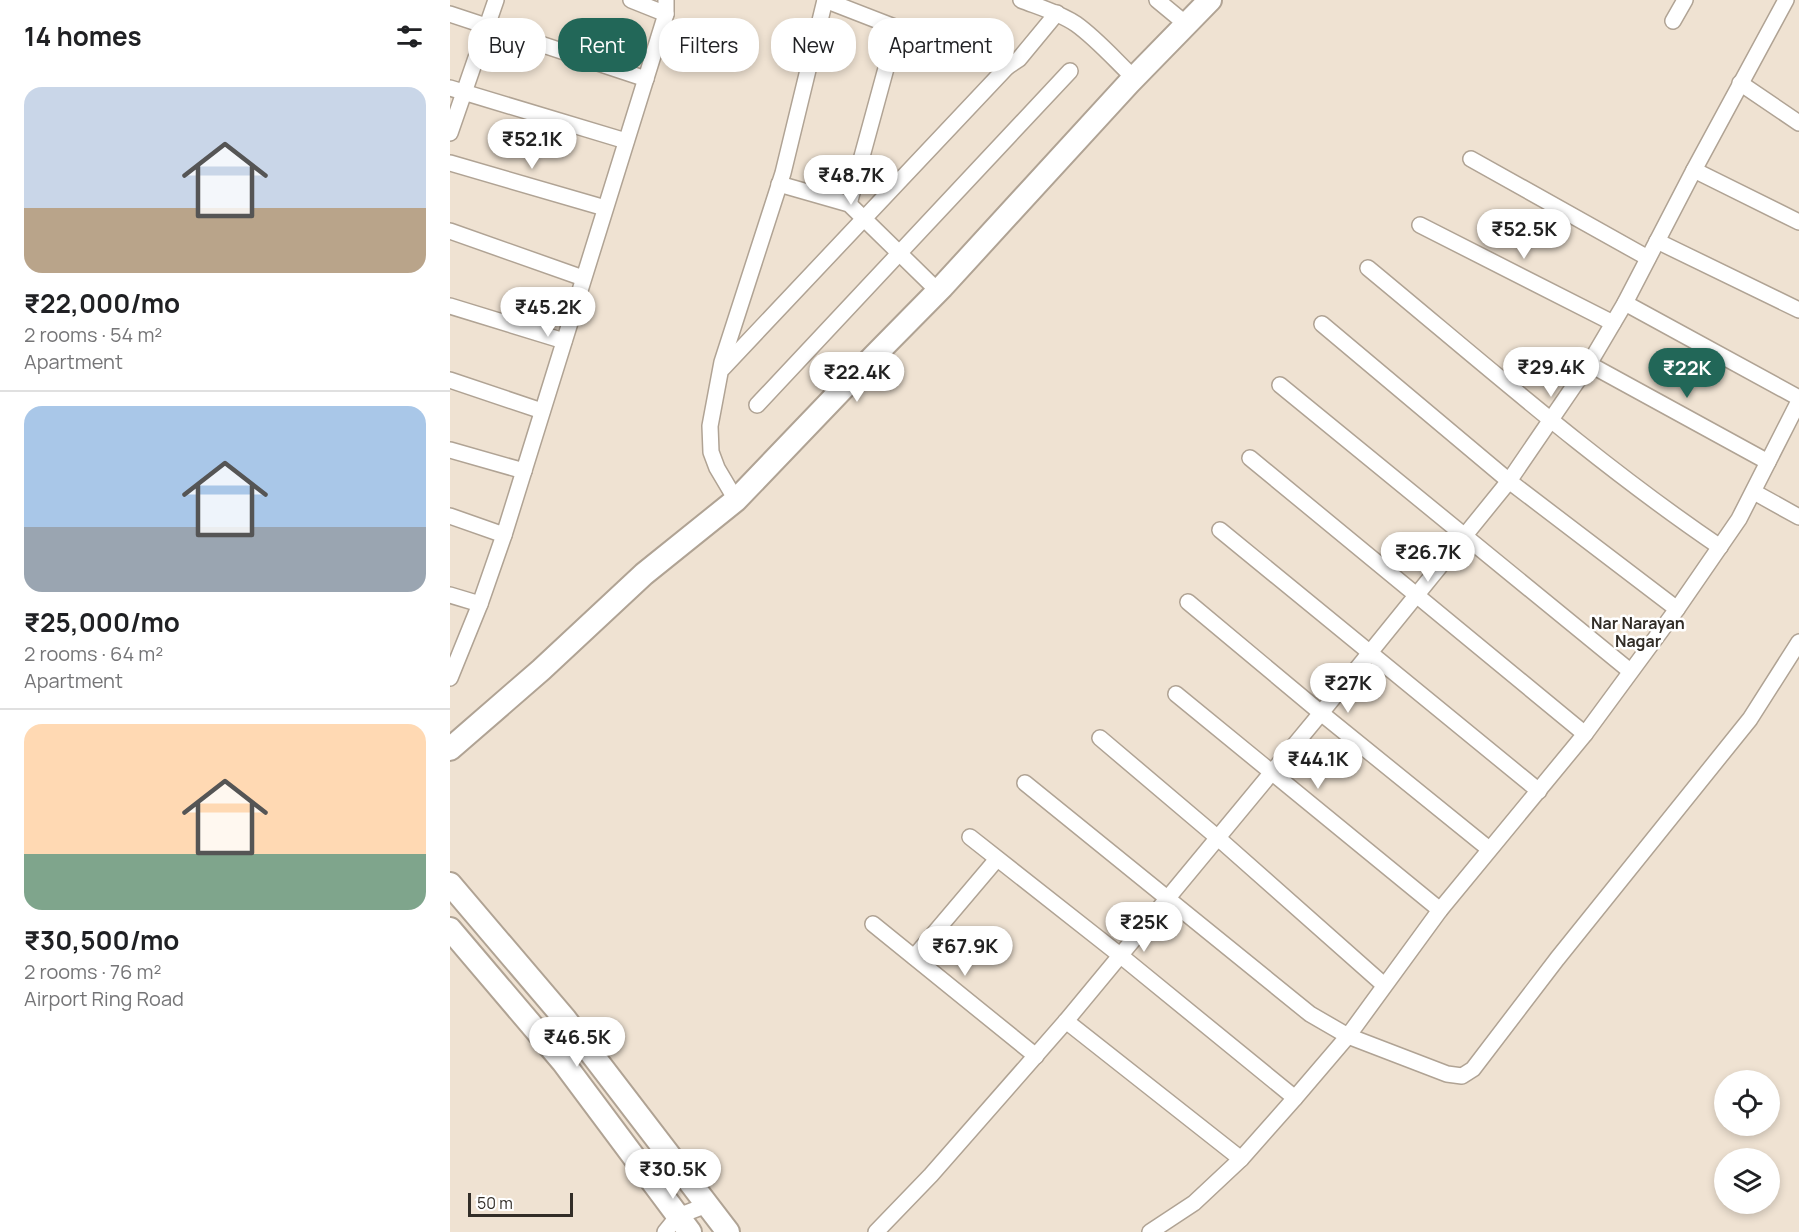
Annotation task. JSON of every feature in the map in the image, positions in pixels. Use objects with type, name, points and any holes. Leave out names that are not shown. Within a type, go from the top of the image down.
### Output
[{"type":"street","points":[[489,18],[496,0]]},
{"type":"street","points":[[451,675],[480,604],[504,535],[646,79],[666,7],[631,0]]},
{"type":"street","points":[[736,500],[717,468],[711,452],[710,426],[721,370],[779,184],[825,0],[871,18]]},
{"type":"street","points":[[1021,0],[1075,23],[1095,39],[1134,78]]},
{"type":"street","points":[[1156,0],[1186,24]]},
{"type":"street","points":[[450,748],[541,670],[644,574],[736,500],[938,291],[1134,78],[1210,0]]},
{"type":"street","points":[[1673,21],[1685,0]]},
{"type":"street","points":[[876,1232],[931,1175],[1121,956],[1509,481],[1589,364],[1625,303],[1786,0]]},
{"type":"street","points":[[450,14],[468,21]]},
{"type":"street","points":[[1014,62],[1057,14]]},
{"type":"street","points":[[546,47],[646,79]]},
{"type":"street","points":[[450,133],[456,91],[468,65]]},
{"type":"street","points":[[757,405],[1071,70]]},
{"type":"street","points":[[849,204],[885,72]]},
{"type":"street","points":[[721,370],[1002,72]]},
{"type":"street","points":[[1740,83],[1799,123]]},
{"type":"street","points":[[456,91],[626,141]]},
{"type":"street","points":[[1471,159],[1648,258]]},
{"type":"street","points":[[450,163],[605,208]]},
{"type":"street","points":[[1694,170],[1799,222]]},
{"type":"street","points":[[779,184],[849,204],[938,291]]},
{"type":"street","points":[[1420,225],[1613,323]]},
{"type":"street","points":[[450,231],[584,279]]},
{"type":"street","points":[[1657,241],[1799,310]]},
{"type":"street","points":[[1368,268],[1552,420],[1720,547]]},
{"type":"street","points":[[1150,1232],[1194,1203],[1241,1159],[1348,1036],[1440,910],[1585,734],[1677,609],[1720,547],[1754,492],[1799,399],[1625,303]]},
{"type":"street","points":[[450,306],[564,341]]},
{"type":"street","points":[[1322,324],[1509,481],[1677,609]]},
{"type":"street","points":[[1589,364],[1768,462]]},
{"type":"street","points":[[450,380],[542,411]]},
{"type":"street","points":[[1280,385],[1630,671]]},
{"type":"street","points":[[450,450],[524,471]]},
{"type":"street","points":[[1250,458],[1585,734]]},
{"type":"street","points":[[1754,492],[1799,517]]},
{"type":"street","points":[[450,516],[504,535]]},
{"type":"street","points":[[1220,530],[1539,791]]},
{"type":"street","points":[[450,595],[480,604]]},
{"type":"street","points":[[1188,602],[1490,849]]},
{"type":"street","points":[[1025,783],[1288,998],[1332,1028],[1447,1074],[1462,1076],[1473,1069],[1557,959],[1793,666],[1799,642]]},
{"type":"street","points":[[1176,694],[1440,910]]},
{"type":"street","points":[[1100,738],[1218,838],[1384,985]]},
{"type":"street","points":[[970,837],[1295,1098]]},
{"type":"street","points":[[914,957],[997,859]]},
{"type":"street","points":[[450,884],[565,1018],[728,1232]]},
{"type":"street","points":[[873,924],[1036,1056]]},
{"type":"street","points":[[450,928],[563,1062],[678,1227],[707,1205]]},
{"type":"street","points":[[1066,1021],[1241,1159]]},
{"type":"district","name":"Nar Narayan Nagar","points":[[1638,632]]}]
